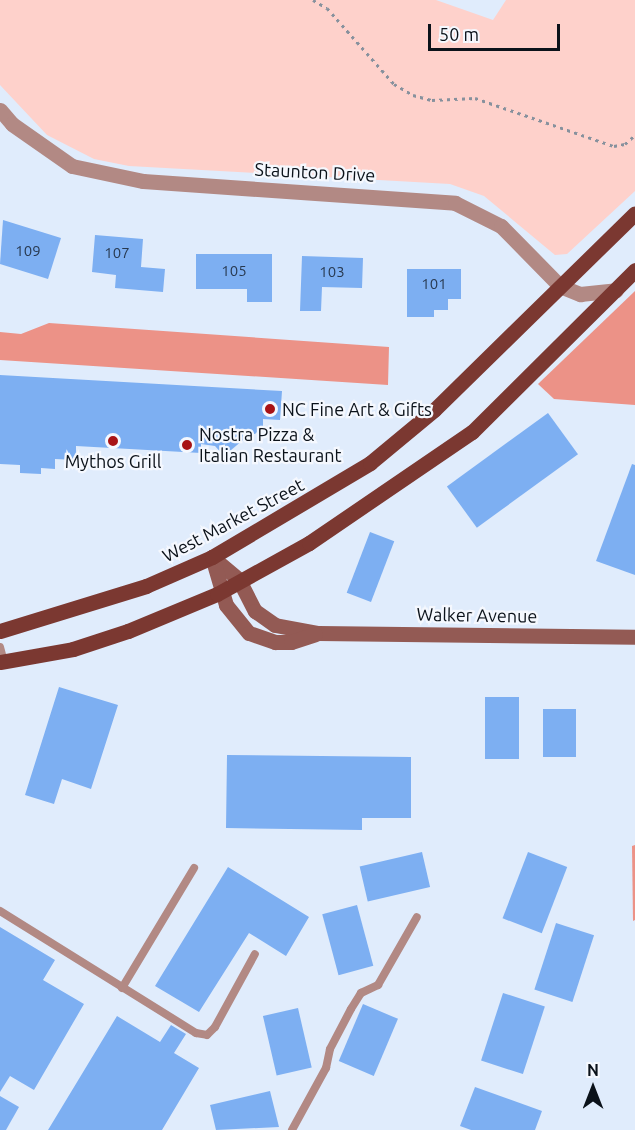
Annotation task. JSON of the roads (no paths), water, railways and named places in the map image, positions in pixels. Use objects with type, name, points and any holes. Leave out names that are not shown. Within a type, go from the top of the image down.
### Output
[{"type":"main road","name":"West Market Street","points":[[0,631],[146,586],[212,557],[370,463],[434,410],[635,213]]},
{"type":"main road","points":[[1,657],[73,649],[128,631],[220,592],[353,515],[472,432],[635,270]]},
{"type":"street","name":"Staunton Drive","points":[[0,110],[12,124],[72,166],[143,181],[455,203],[501,226],[560,286]]},
{"type":"street","points":[[560,286],[580,294],[616,290]]},
{"type":"street","name":"Walker Avenue","points":[[212,557],[240,580],[255,611],[265,621],[318,633],[635,637]]},
{"type":"street","name":"Walker Avenue","points":[[212,557],[220,592],[234,618],[256,639],[291,642],[318,633]]},
{"type":"lane","points":[[122,988],[194,868]]},
{"type":"lane","points":[[0,911],[176,1022],[207,1035],[215,1028],[255,954]]},
{"type":"lane","points":[[292,1130],[326,1068],[330,1048],[351,1009],[362,993],[378,985],[417,917]]},
{"type":"place","name":"NC Fine Art & Gifts","points":[[270,409]]},
{"type":"place","name":"Mythos Grill","points":[[113,441]]},
{"type":"place","name":"Nostra Pizza & Italian Restaurant","points":[[187,445]]}]
